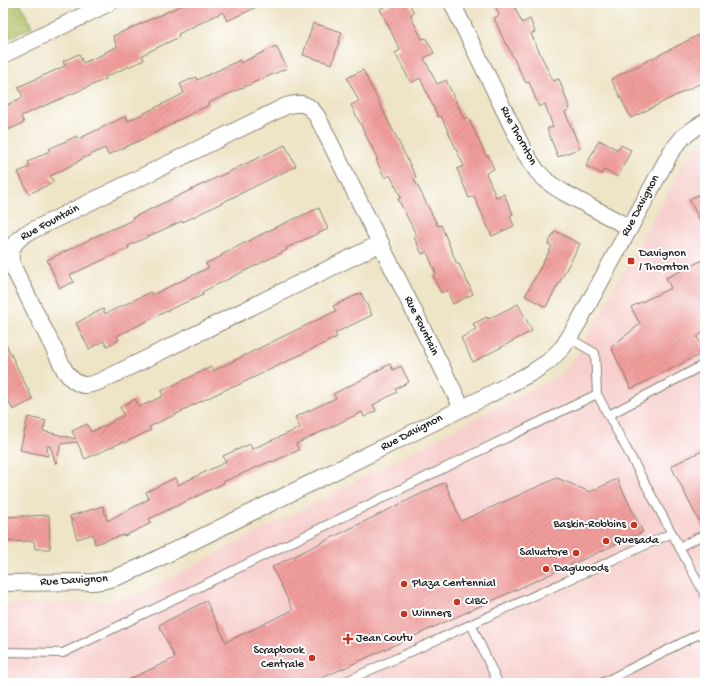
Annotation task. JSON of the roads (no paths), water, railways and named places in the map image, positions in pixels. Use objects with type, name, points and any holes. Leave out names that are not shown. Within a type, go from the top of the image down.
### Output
[{"type":"street","points":[[3,55],[109,3]]},
{"type":"street","name":"Rue Thornton","points":[[452,3],[525,153],[537,171],[563,192],[630,228]]},
{"type":"street","name":"Rue Fountain","points":[[381,243],[105,380],[92,384],[81,385],[73,381],[65,371],[15,271],[10,257],[12,246],[25,234],[286,106],[293,104],[306,105],[311,108],[318,118],[381,243],[462,408]]},
{"type":"street","name":"Rue Davignon","points":[[3,583],[94,582],[116,578],[166,555],[541,368],[556,355],[569,338],[670,152],[684,137],[705,122]]},
{"type":"lane","points":[[569,338],[596,353],[597,394],[705,595]]},
{"type":"lane","points":[[609,415],[705,364]]},
{"type":"lane","points":[[3,652],[63,653],[597,394]]},
{"type":"lane","points":[[342,683],[672,533]]},
{"type":"lane","points":[[679,547],[705,534]]},
{"type":"lane","points":[[471,624],[498,683]]},
{"type":"lane","points":[[602,683],[705,631]]},
{"type":"place","name":"Davignon / Thornton","points":[[631,261]]},
{"type":"place","name":"Baskin-Robbins","points":[[634,525]]},
{"type":"place","name":"Quesada","points":[[606,541]]},
{"type":"place","name":"Salvatore","points":[[576,553]]},
{"type":"place","name":"Dagwoods","points":[[546,569]]},
{"type":"place","name":"Plaza Centennial","points":[[404,584]]},
{"type":"place","name":"CIBC","points":[[457,602]]},
{"type":"place","name":"Winners","points":[[404,614]]},
{"type":"place","name":"Jean Coutu","points":[[348,639]]},
{"type":"place","name":"Scrapbook Centrale","points":[[312,658]]}]
